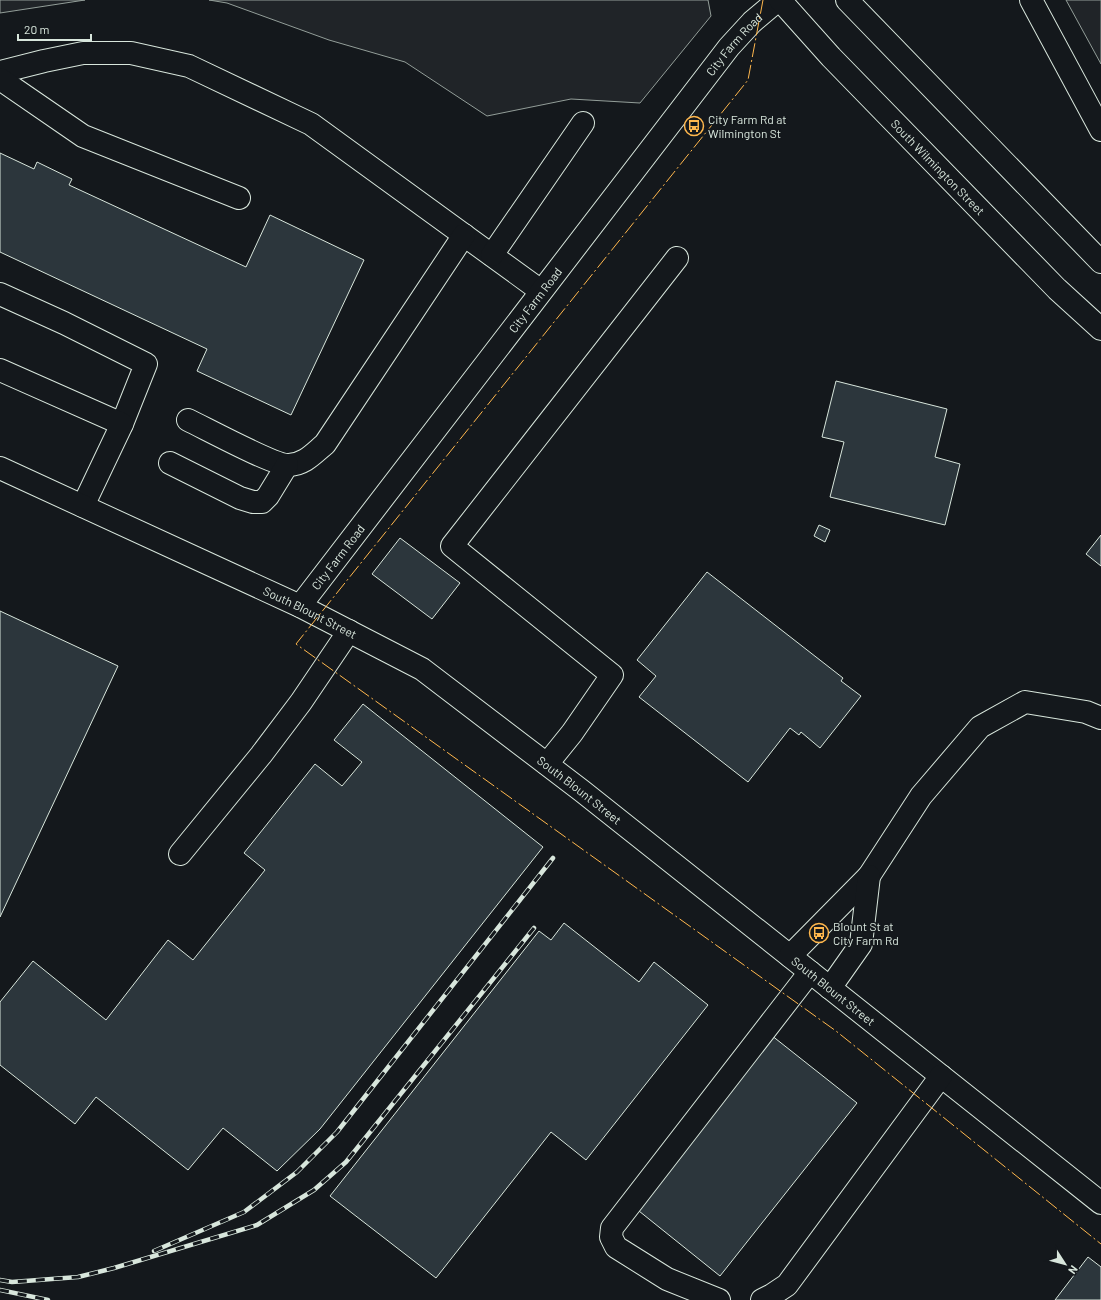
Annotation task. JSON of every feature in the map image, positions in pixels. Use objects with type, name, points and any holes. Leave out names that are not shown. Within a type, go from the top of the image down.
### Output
[{"type":"street","name":"City Farm Road","points":[[300,606],[728,47],[752,22],[779,0]]},
{"type":"street","name":"South Wilmington Street","points":[[779,0],[859,86],[1057,289],[1101,330]]},
{"type":"street","points":[[847,0],[1101,262]]},
{"type":"street","points":[[1031,0],[1101,130]]},
{"type":"street","points":[[0,72],[83,53],[131,53],[189,66],[311,124],[541,291]]},
{"type":"street","points":[[0,79],[83,136],[239,198]]},
{"type":"street","points":[[492,255],[583,123]]},
{"type":"street","points":[[188,420],[265,458],[287,466],[305,461],[325,444],[464,235]]},
{"type":"street","points":[[547,764],[572,733],[612,675],[452,546],[677,258]]},
{"type":"street","points":[[0,294],[64,323],[146,364],[122,424],[83,506]]},
{"type":"street","points":[[0,370],[122,424]]},
{"type":"street","points":[[170,463],[240,498],[253,502],[262,502],[268,496],[287,466]]},
{"type":"street","name":"South Blount Street","points":[[0,468],[300,606],[422,669],[547,764],[1101,1203]]},
{"type":"street","points":[[180,854],[262,755],[349,631]]},
{"type":"street","points":[[790,956],[869,876],[921,796],[980,727],[1025,702],[1086,712],[1101,718]]},
{"type":"street","points":[[830,988],[861,944],[869,876]]},
{"type":"street","points":[[719,1300],[667,1279],[616,1247],[611,1237],[612,1228],[810,972]]},
{"type":"street","points":[[762,1300],[788,1285],[941,1076]]},
{"type":"shaded area","points":[[0,0],[85,0],[0,13]]},
{"type":"shaded area","points":[[209,0],[708,0],[711,16],[640,103],[571,99],[487,116],[405,62],[329,40],[227,3]]},
{"type":"shaded area","points":[[1066,0],[1101,0],[1101,64]]},
{"type":"building","points":[[0,153],[34,169],[37,162],[72,179],[69,185],[246,267],[270,215],[364,260],[291,415],[197,371],[207,349],[0,252]]},
{"type":"building","points":[[836,381],[947,409],[935,457],[960,464],[945,525],[830,497],[844,442],[822,437]]},
{"type":"building","points":[[819,525],[830,530],[825,542],[814,536]]},
{"type":"building","points":[[1101,535],[1101,566],[1086,554]]},
{"type":"building","points":[[400,538],[460,583],[432,619],[372,574]]},
{"type":"building","points":[[707,572],[843,678],[841,681],[861,696],[820,748],[801,732],[799,735],[790,728],[748,782],[639,697],[656,676],[637,660]]},
{"type":"building","points":[[0,611],[118,666],[0,917]]},
{"type":"building","points":[[363,704],[543,847],[320,1129],[277,1171],[223,1128],[188,1170],[96,1097],[75,1124],[0,1065],[0,1002],[33,961],[106,1020],[168,940],[193,960],[265,870],[244,853],[315,764],[342,786],[362,762],[334,740]]},
{"type":"building","points":[[564,923],[639,982],[654,962],[708,1005],[586,1160],[551,1132],[436,1278],[330,1196],[539,931],[551,940]]},
{"type":"building","points":[[771,1035],[857,1103],[720,1276],[634,1207]]},
{"type":"building","points":[[1088,1257],[1101,1267],[1101,1300],[1055,1300]]},
{"type":"railway","points":[[154,1251],[244,1212],[297,1172],[337,1132],[553,858]]},
{"type":"railway","points":[[0,1280],[12,1282],[78,1277],[114,1268],[257,1225],[314,1190],[346,1162],[534,928]]},
{"type":"railway","points":[[0,1290],[48,1300]]},
{"type":"power","points":[[763,0],[748,80],[296,644],[836,1031],[1101,1244]]},
{"type":"place","name":"City Farm Rd at Wilmington St","points":[[694,126]]},
{"type":"place","name":"Blount St at City Farm Rd","points":[[819,933]]}]
